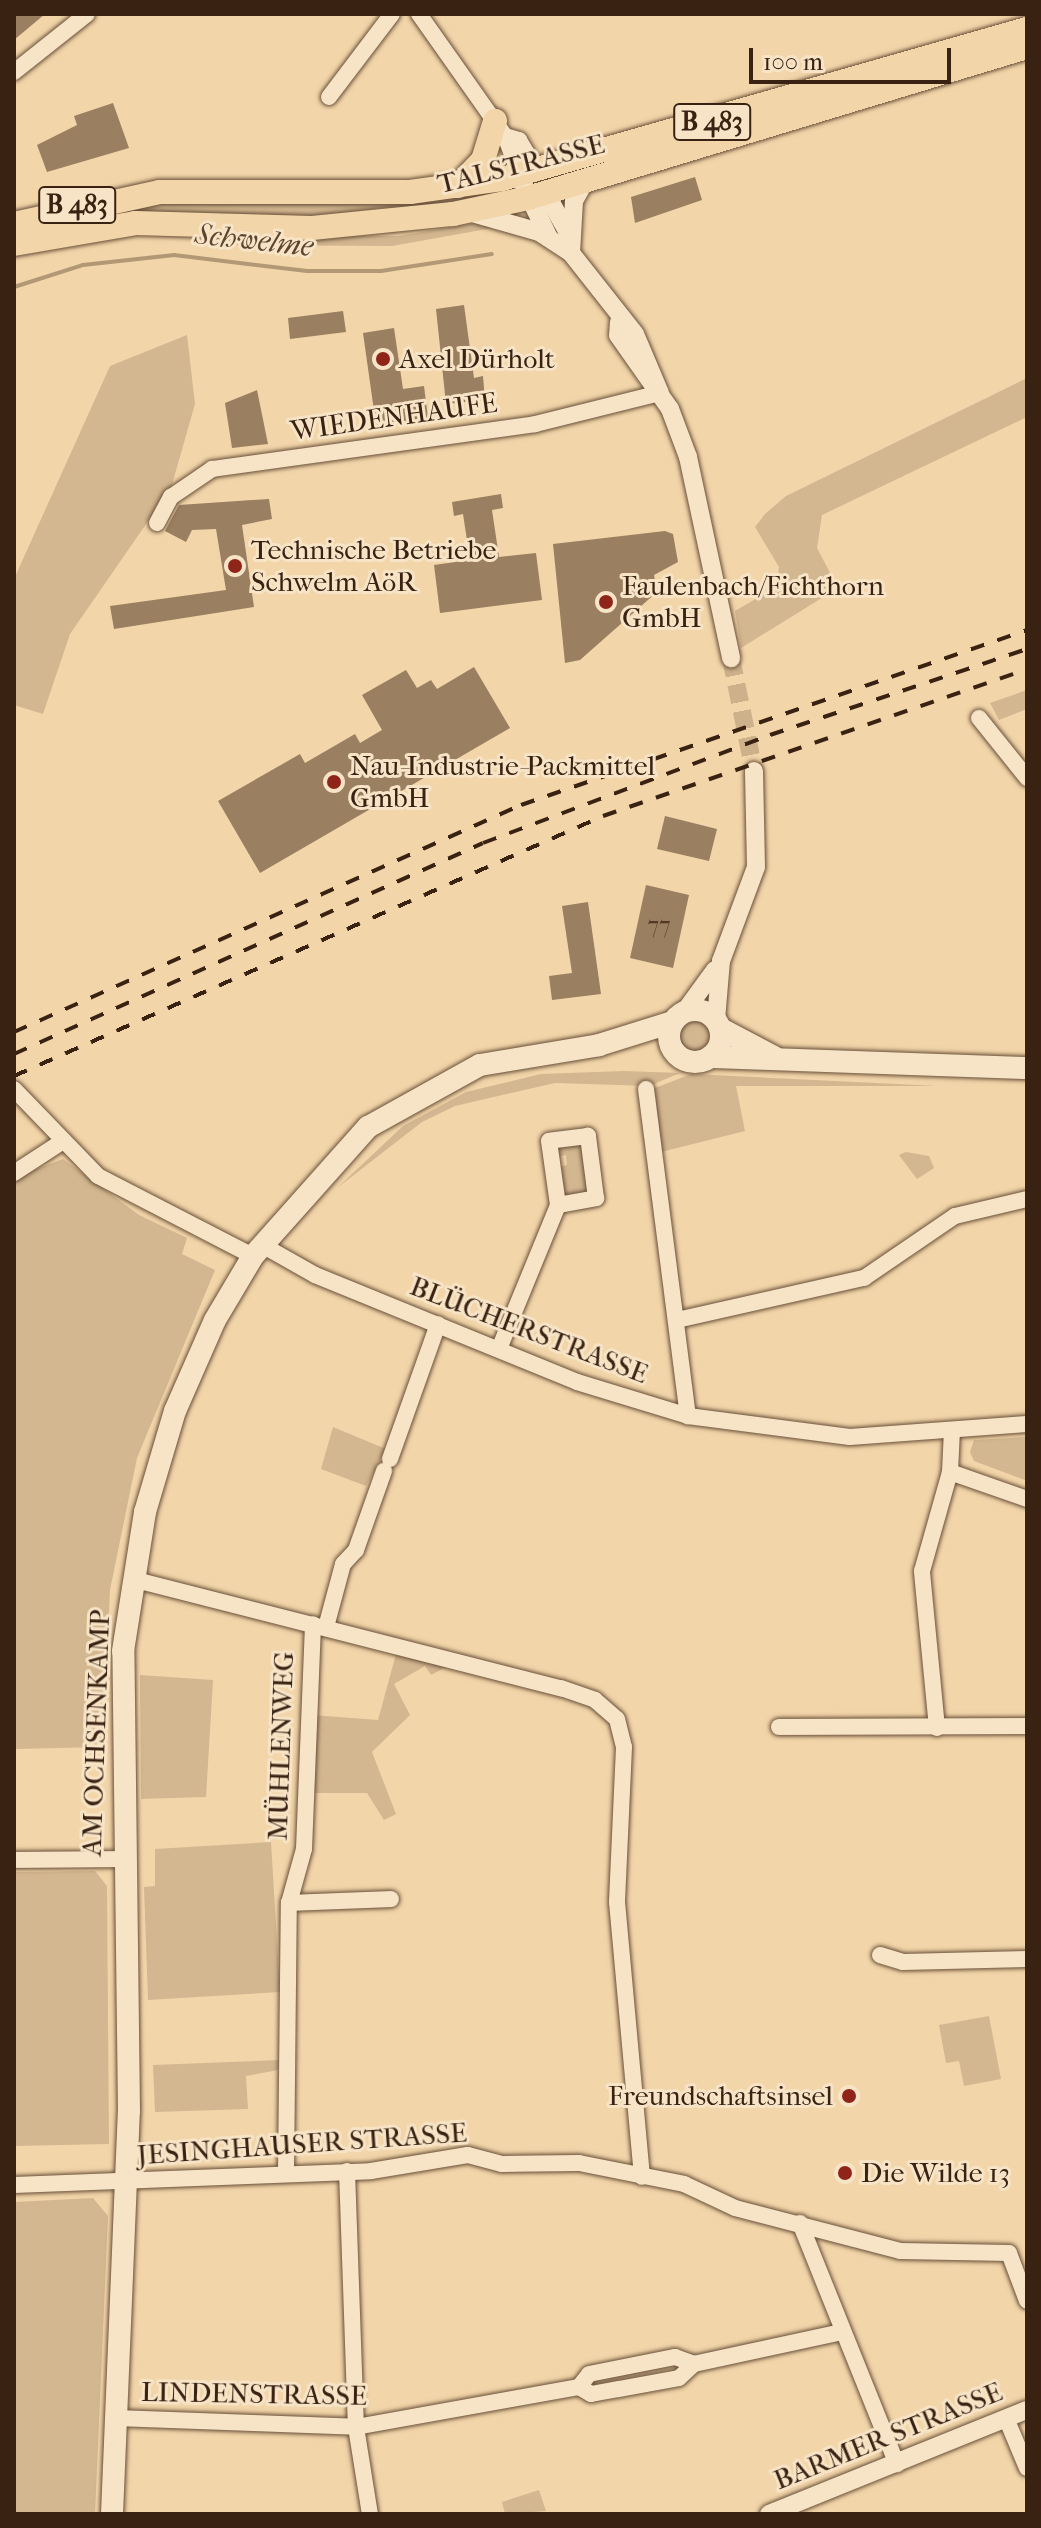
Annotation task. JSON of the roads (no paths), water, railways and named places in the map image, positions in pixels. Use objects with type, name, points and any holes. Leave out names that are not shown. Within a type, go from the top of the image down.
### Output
[{"type":"main road","name":"TALSTRASSE","points":[[14,244],[123,224],[374,227],[466,211],[533,184],[1027,29]]},
{"type":"main road","name":"TALSTRASSE","points":[[14,224],[159,192],[456,187],[585,181],[1027,47]]},
{"type":"main road","points":[[456,187],[474,175],[500,128]]},
{"type":"main road","points":[[672,1049],[679,1016],[718,1024],[774,1057]]},
{"type":"main road","name":"AM OCHSENKAMP","points":[[112,2514],[127,2181],[121,1859],[123,1651],[132,1579],[175,1411],[215,1320],[258,1251],[341,1152],[400,1104],[480,1065],[599,1045],[679,1016]]},
{"type":"main road","points":[[710,1057],[718,1024]]},
{"type":"main road","name":"AM OCHSENKAMP","points":[[599,1045],[672,1049],[690,1061],[710,1057],[774,1057],[1027,1068]]},
{"type":"street","points":[[14,72],[87,14]]},
{"type":"street","points":[[329,97],[392,14]]},
{"type":"street","points":[[419,14],[500,128],[519,140],[550,241]]},
{"type":"street","points":[[571,245],[585,181]]},
{"type":"street","points":[[533,184],[619,322],[618,335],[660,393],[688,457],[731,658]]},
{"type":"street","points":[[466,211],[550,241],[571,245]]},
{"type":"street","name":"WIEDENHAUFE","points":[[157,523],[171,497],[212,469],[535,424],[660,393]]},
{"type":"street","points":[[979,718],[1027,778]]},
{"type":"street","points":[[679,1016],[721,961],[756,867],[754,771]]},
{"type":"street","points":[[718,1024],[721,961]]},
{"type":"street","name":"BLÜCHERSTRASSE","points":[[14,1089],[60,1143],[143,1205],[499,1349],[688,1416],[850,1437],[1027,1424]]},
{"type":"street","points":[[646,1089],[688,1416]]},
{"type":"street","points":[[499,1349],[558,1205],[549,1141],[588,1136],[596,1198],[558,1205]]},
{"type":"street","points":[[14,1173],[60,1143]]},
{"type":"street","points":[[677,1320],[864,1278],[943,1222],[1027,1199]]},
{"type":"street","name":"MÜHLENWEG","points":[[286,2173],[289,1903],[301,1869],[319,1625],[343,1564],[356,1550],[438,1324]]},
{"type":"street","points":[[937,1728],[922,1571],[950,1472],[952,1430]]},
{"type":"street","points":[[950,1472],[1027,1499]]},
{"type":"street","points":[[132,1579],[319,1625],[595,1700],[617,1719],[624,1747],[616,1868],[642,2177]]},
{"type":"street","points":[[779,1727],[1027,1726]]},
{"type":"street","points":[[14,1860],[121,1859]]},
{"type":"street","points":[[289,1903],[391,1899]]},
{"type":"street","points":[[880,1955],[903,1962],[1027,1959]]},
{"type":"street","name":"JESINGHAUSER STRASSE","points":[[14,2185],[431,2167],[468,2155],[502,2164],[579,2163],[642,2177],[800,2223],[927,2255],[1009,2253],[1027,2247]]},
{"type":"street","points":[[347,2171],[356,2427],[370,2514]]},
{"type":"street","points":[[800,2223],[897,2464]]},
{"type":"street","points":[[1009,2253],[1027,2301]]},
{"type":"street","name":"LINDENSTRASSE","points":[[116,2418],[356,2427],[579,2387],[589,2374],[675,2357],[694,2364],[842,2332]]},
{"type":"street","name":"BARMER STRASSE","points":[[769,2514],[1027,2410]]},
{"type":"street","points":[[1006,2418],[1027,2468]]},
{"type":"waterway","name":"Schwelme","points":[[14,287],[83,265],[174,255],[307,271],[381,271],[492,254]]},
{"type":"tunnel","points":[[731,658],[754,771]]},
{"type":"railway","points":[[14,1032],[521,805],[1027,630]]},
{"type":"railway","points":[[14,1054],[483,843],[770,735],[1027,649]]},
{"type":"railway","points":[[14,1076],[603,816],[1027,669]]},
{"type":"place","name":"Axel Dürholt","points":[[383,359]]},
{"type":"place","name":"Technische Betriebe Schwelm AöR","points":[[235,566]]},
{"type":"place","name":"Faulenbach/Fichthorn GmbH","points":[[606,602]]},
{"type":"place","name":"Nau-Industrie-Packmittel GmbH","points":[[334,782]]},
{"type":"place","name":"Freundschaftsinsel","points":[[849,2096]]},
{"type":"place","name":"Die Wilde 13","points":[[845,2173]]}]
